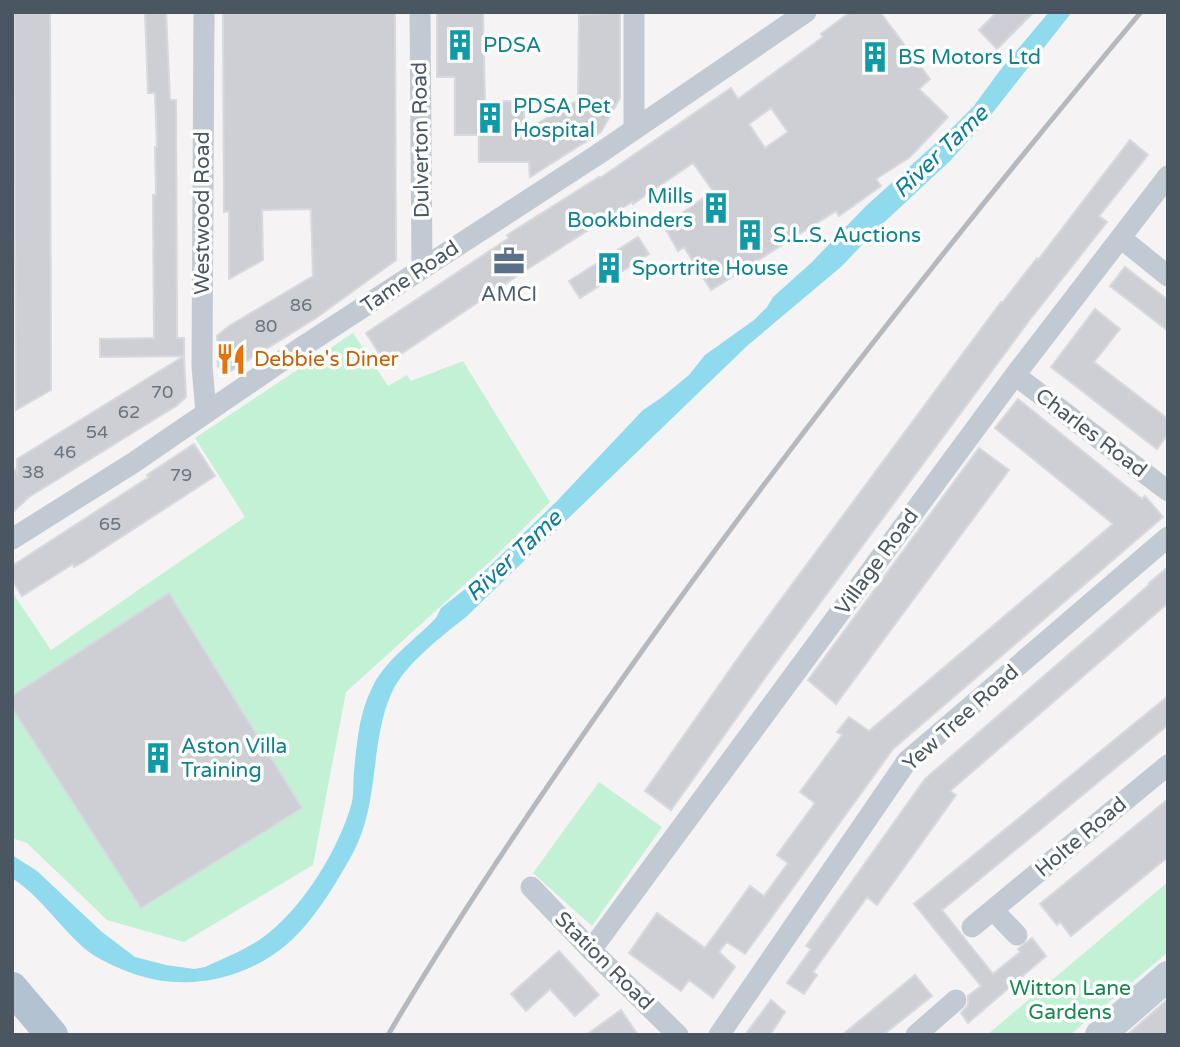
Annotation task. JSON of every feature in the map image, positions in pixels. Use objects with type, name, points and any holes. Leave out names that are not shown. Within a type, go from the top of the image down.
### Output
[{"type":"main road","points":[[1100,1035],[1168,976]]},
{"type":"main road","points":[[12,988],[51,1035]]},
{"type":"street","name":"Westwood Road","points":[[204,12],[202,341],[206,413]]},
{"type":"street","name":"Dulverton Road","points":[[420,12],[422,267]]},
{"type":"street","points":[[635,12],[635,130]]},
{"type":"street","name":"Tame Road","points":[[12,539],[133,463],[422,267],[635,130],[806,12]]},
{"type":"street","name":"Village Road","points":[[591,950],[1015,375],[1168,176]]},
{"type":"street","points":[[1122,239],[1168,276]]},
{"type":"street","name":"Charles Road","points":[[1015,375],[1168,491]]},
{"type":"street","name":"Yew Tree Road","points":[[719,1035],[907,761],[1168,537]]},
{"type":"street","name":"Holte Road","points":[[972,926],[1168,765]]},
{"type":"street","name":"Station Road","points":[[531,887],[678,1035]]},
{"type":"street","points":[[993,909],[1017,935]]},
{"type":"street","points":[[916,1035],[956,1000]]},
{"type":"green space","points":[[353,333],[388,386],[407,375],[411,381],[463,361],[550,502],[494,558],[346,692],[313,865],[184,942],[107,920],[27,843],[12,838],[12,592],[51,650],[245,517],[195,438]]},
{"type":"green space","points":[[599,782],[662,827],[592,926],[533,873]]},
{"type":"green space","name":"Witton Lane Gardens","points":[[1168,882],[1168,952],[1070,1035],[987,1035]]},
{"type":"water","name":"River Tame","points":[[1049,12],[1072,12],[986,121],[950,161],[878,228],[842,266],[747,346],[466,617],[425,651],[406,671],[392,692],[381,726],[371,797],[357,845],[319,908],[286,945],[248,969],[206,981],[163,981],[142,976],[112,965],[88,951],[32,894],[12,878],[12,855],[37,871],[102,932],[135,957],[166,965],[194,969],[205,967],[249,946],[277,926],[317,877],[346,820],[353,798],[361,718],[372,688],[385,668],[436,618],[441,608],[469,586],[556,502],[643,410],[689,375],[705,355],[754,320],[773,297],[811,263],[866,206],[947,133],[973,107]]},
{"type":"building","points":[[14,12],[50,12],[51,390],[16,410]]},
{"type":"building","points":[[145,12],[166,12],[170,100],[176,100],[177,338],[184,338],[184,356],[100,357],[100,339],[154,338],[153,195],[156,195],[157,147],[155,93],[148,93]]},
{"type":"building","points":[[223,12],[395,13],[396,260],[316,318],[226,374],[218,366],[217,336],[229,326],[313,276],[311,209],[262,210],[263,260],[229,279],[229,211],[224,212]]},
{"type":"building","points":[[437,12],[483,12],[485,101],[524,101],[524,131],[578,100],[579,15],[620,13],[620,98],[601,132],[530,177],[529,162],[479,162],[479,135],[455,135],[455,77],[437,77]]},
{"type":"building","points":[[850,12],[880,12],[930,79],[919,89],[948,117],[910,157],[876,179],[881,186],[839,216],[836,211],[711,290],[684,247],[678,251],[664,226],[713,191],[693,163],[386,364],[366,333],[509,238],[507,235],[600,178],[731,88],[738,99],[823,37],[821,34]],"holes":[[[771,108],[788,132],[765,148],[749,124]]]},
{"type":"building","points":[[997,12],[1034,12],[997,49],[979,30]]},
{"type":"building","points":[[1130,140],[1148,155],[1099,216],[1107,222],[1028,322],[772,668],[671,810],[645,791],[745,648],[1001,302],[1037,258],[1038,260]]},
{"type":"building","name":"Sportrite House","points":[[638,237],[649,254],[580,298],[569,281]]},
{"type":"building","points":[[1125,267],[1168,300],[1168,331],[1110,286]]},
{"type":"building","points":[[1095,309],[1120,329],[1094,362],[1168,419],[1168,434],[1157,449],[1051,367]]},
{"type":"building","points":[[184,356],[186,397],[176,406],[29,497],[12,513],[12,466],[17,473],[17,459]]},
{"type":"building","points":[[1018,399],[1142,499],[1145,496],[1163,517],[893,749],[745,954],[727,942],[719,952],[735,967],[713,998],[689,980],[681,991],[629,953],[657,913],[705,948],[750,886],[764,896],[788,863],[777,855],[815,803],[800,792],[842,735],[837,732],[849,717],[869,731],[1113,524],[995,428]]},
{"type":"building","points":[[194,444],[215,476],[83,562],[74,567],[73,564],[22,596],[12,580],[12,566],[149,477],[147,475]]},
{"type":"building","points":[[979,448],[1009,470],[836,704],[808,680]]},
{"type":"building","points":[[1168,567],[1168,603],[950,791],[956,795],[877,905],[867,897],[813,972],[817,975],[804,994],[787,983],[811,949],[806,946],[925,779]]},
{"type":"building","name":"Aston Villa Training","points":[[169,593],[302,808],[141,908],[12,708],[12,696]]},
{"type":"building","points":[[1168,696],[1168,725],[942,910],[993,974],[1020,952],[1018,949],[1032,938],[1046,956],[968,1023],[961,1013],[968,1005],[968,996],[981,986],[914,904]]},
{"type":"building","points":[[1168,799],[1168,857],[1071,936],[1060,922],[1057,925],[1040,904]]},
{"type":"building","points":[[559,951],[599,995],[575,1016],[550,989],[526,1011],[511,994]]},
{"type":"building","points":[[915,975],[932,996],[883,1035],[842,1035]]},
{"type":"building","points":[[1168,999],[1168,1035],[1127,1035]]},
{"type":"building","points":[[771,1000],[785,1012],[770,1035],[745,1035]]},
{"type":"building","points":[[621,1010],[638,1035],[586,1035]]},
{"type":"railway","points":[[388,1035],[511,840],[701,569],[885,327],[1141,12]]},
{"type":"place","name":"PDSA","points":[[460,45]]},
{"type":"place","name":"BS Motors Ltd","points":[[875,57]]},
{"type":"place","name":"PDSA Pet Hospital","points":[[490,118]]},
{"type":"place","name":"Mills Bookbinders","points":[[716,208]]},
{"type":"place","name":"S.L.S. Auctions","points":[[750,235]]},
{"type":"place","name":"AMCI","points":[[509,261]]},
{"type":"place","name":"Sportrite House","points":[[609,268]]},
{"type":"place","name":"Debbie's Diner","points":[[231,359]]},
{"type":"place","name":"Aston Villa Training","points":[[158,758]]}]
